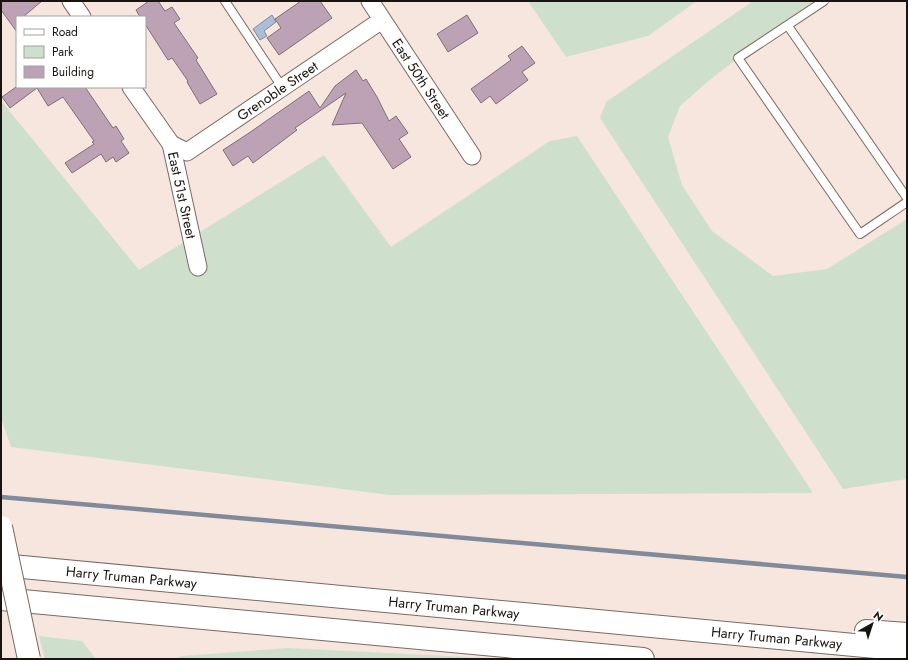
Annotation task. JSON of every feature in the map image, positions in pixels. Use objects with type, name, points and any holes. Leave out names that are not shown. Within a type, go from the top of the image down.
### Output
[{"type":"main road","points":[[1,527],[29,659]]},
{"type":"main road","name":"Harry Truman Parkway","points":[[1,566],[907,650]]},
{"type":"main road","points":[[1,599],[642,659]]},
{"type":"main road","points":[[390,602],[907,634]]},
{"type":"street","points":[[71,1],[81,16]]},
{"type":"street","name":"East 50th Street","points":[[370,1],[472,156]]},
{"type":"street","name":"Grenoble Street","points":[[171,144],[187,152],[382,20]]},
{"type":"street","name":"East 51st Street","points":[[132,88],[171,144],[198,267]]},
{"type":"lane","points":[[225,1],[282,87]]},
{"type":"lane","points":[[824,1],[738,58],[860,234],[907,202]]},
{"type":"lane","points":[[788,26],[907,198]]},
{"type":"green space","points":[[528,1],[697,1],[648,36],[566,57]]},
{"type":"green space","points":[[753,1],[814,1],[712,78],[680,106],[668,137],[682,185],[712,231],[773,276],[827,269],[907,219],[907,479],[843,489],[600,118],[606,102]]},
{"type":"green space","points":[[3,103],[139,270],[324,155],[391,247],[550,141],[577,136],[813,493],[390,495],[11,447],[1,418],[1,104]]},
{"type":"green space","points":[[39,636],[82,641],[96,659],[45,659]]},
{"type":"green space","points":[[288,648],[488,658],[172,659],[183,656]]},
{"type":"water","points":[[272,15],[276,22],[264,31],[267,36],[260,40],[253,29]]},
{"type":"building","points":[[1,1],[42,1],[24,16],[16,16],[16,31],[1,10]]},
{"type":"building","points":[[149,1],[158,1],[165,11],[172,7],[180,19],[174,23],[198,58],[196,60],[217,94],[200,104],[187,82],[188,81],[172,58],[168,60],[146,26],[146,16],[139,16],[136,10]]},
{"type":"building","points":[[301,1],[320,1],[332,18],[279,55],[267,38],[281,28],[275,19]]},
{"type":"building","points":[[467,15],[478,33],[448,52],[437,34]]},
{"type":"building","points":[[522,46],[535,63],[522,72],[528,80],[496,104],[490,96],[481,103],[471,89],[511,60],[508,56]]},
{"type":"building","points":[[356,70],[363,81],[366,79],[389,121],[396,116],[408,133],[399,139],[411,157],[393,169],[362,123],[332,125],[346,93],[295,128],[297,130],[253,163],[248,156],[233,166],[223,150],[309,91],[320,108],[335,86]]},
{"type":"building","points":[[16,87],[37,88],[10,108],[2,97]]},
{"type":"building","points":[[37,88],[86,88],[113,128],[116,126],[124,139],[121,141],[129,153],[116,162],[113,157],[106,162],[101,154],[72,173],[65,163],[94,144],[92,142],[94,141],[63,97],[48,106]]},
{"type":"waterway","points":[[1,497],[907,577]]}]
